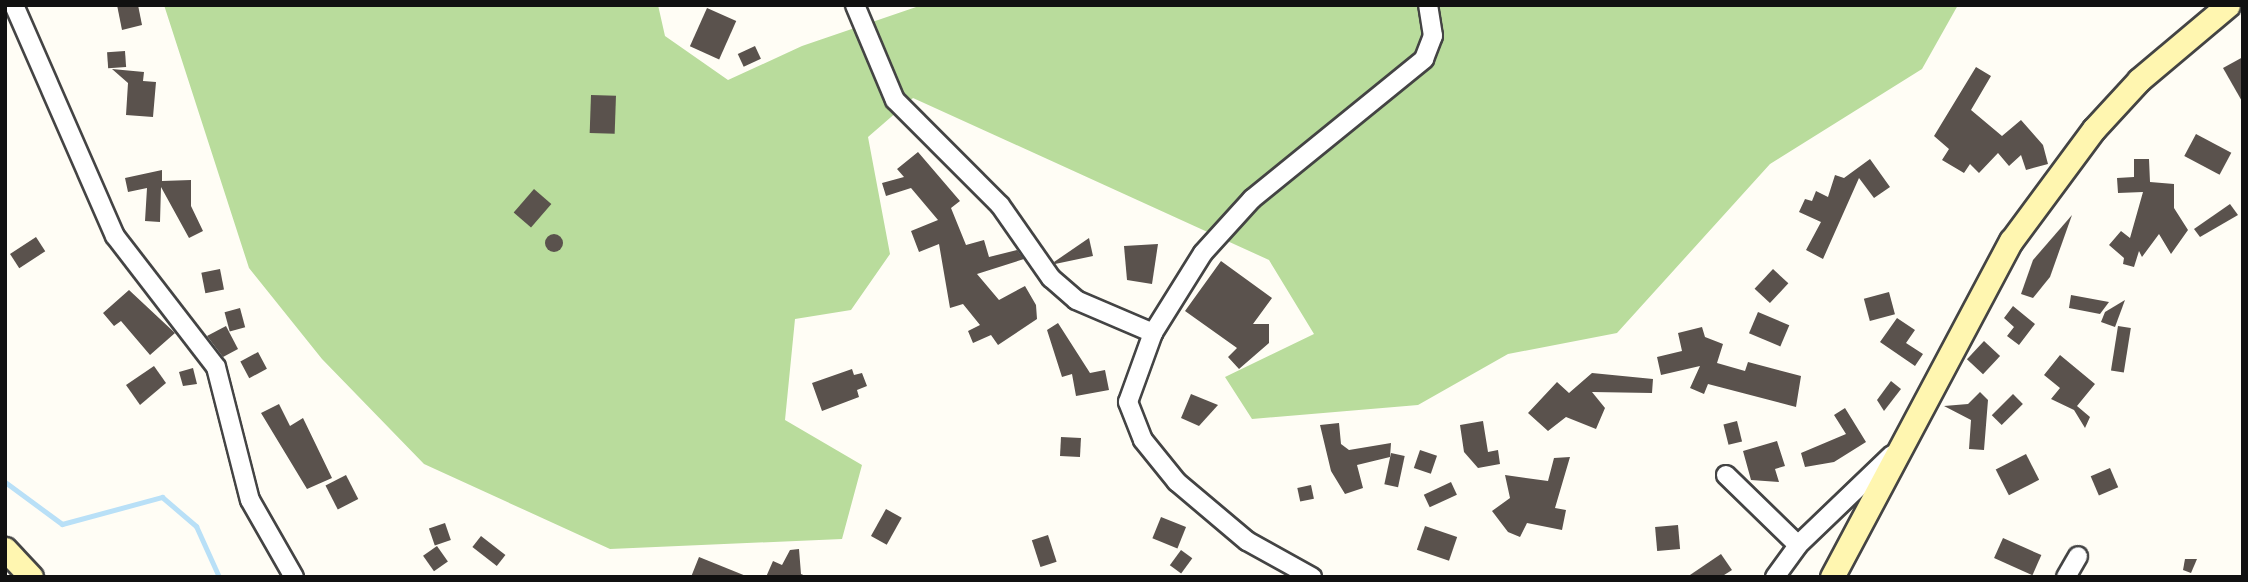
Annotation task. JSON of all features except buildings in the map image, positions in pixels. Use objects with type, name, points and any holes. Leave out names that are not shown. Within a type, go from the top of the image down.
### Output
[{"type":"street","points":[[14,5],[115,236],[216,367],[240,474],[267,537],[294,577]]},
{"type":"street","points":[[855,5],[895,100],[1000,205],[1051,278],[1076,300],[1153,333]]},
{"type":"street","points":[[1312,577],[1247,541],[1177,481],[1143,440],[1128,402],[1153,333],[1203,253],[1252,199],[1424,58],[1433,36],[1427,5]]},
{"type":"street","points":[[1832,577],[1892,455],[2011,241],[2094,128],[2218,8]]},
{"type":"street","points":[[1775,577],[1798,545],[1892,455]]},
{"type":"street","points":[[1726,475],[1798,545]]},
{"type":"street","points":[[5,549],[31,577]]},
{"type":"street","points":[[2066,577],[2078,556]]},
{"type":"green space","points":[[164,5],[658,5],[665,36],[728,80],[802,46],[922,5],[1958,5],[1922,69],[1770,164],[1617,333],[1508,354],[1418,405],[1252,419],[1225,377],[1314,334],[1269,260],[913,98],[868,137],[890,254],[851,310],[795,319],[785,420],[862,465],[842,539],[610,549],[424,464],[322,359],[249,268]]},
{"type":"waterway","points":[[5,482],[62,524],[162,497],[196,526],[219,577]]}]
